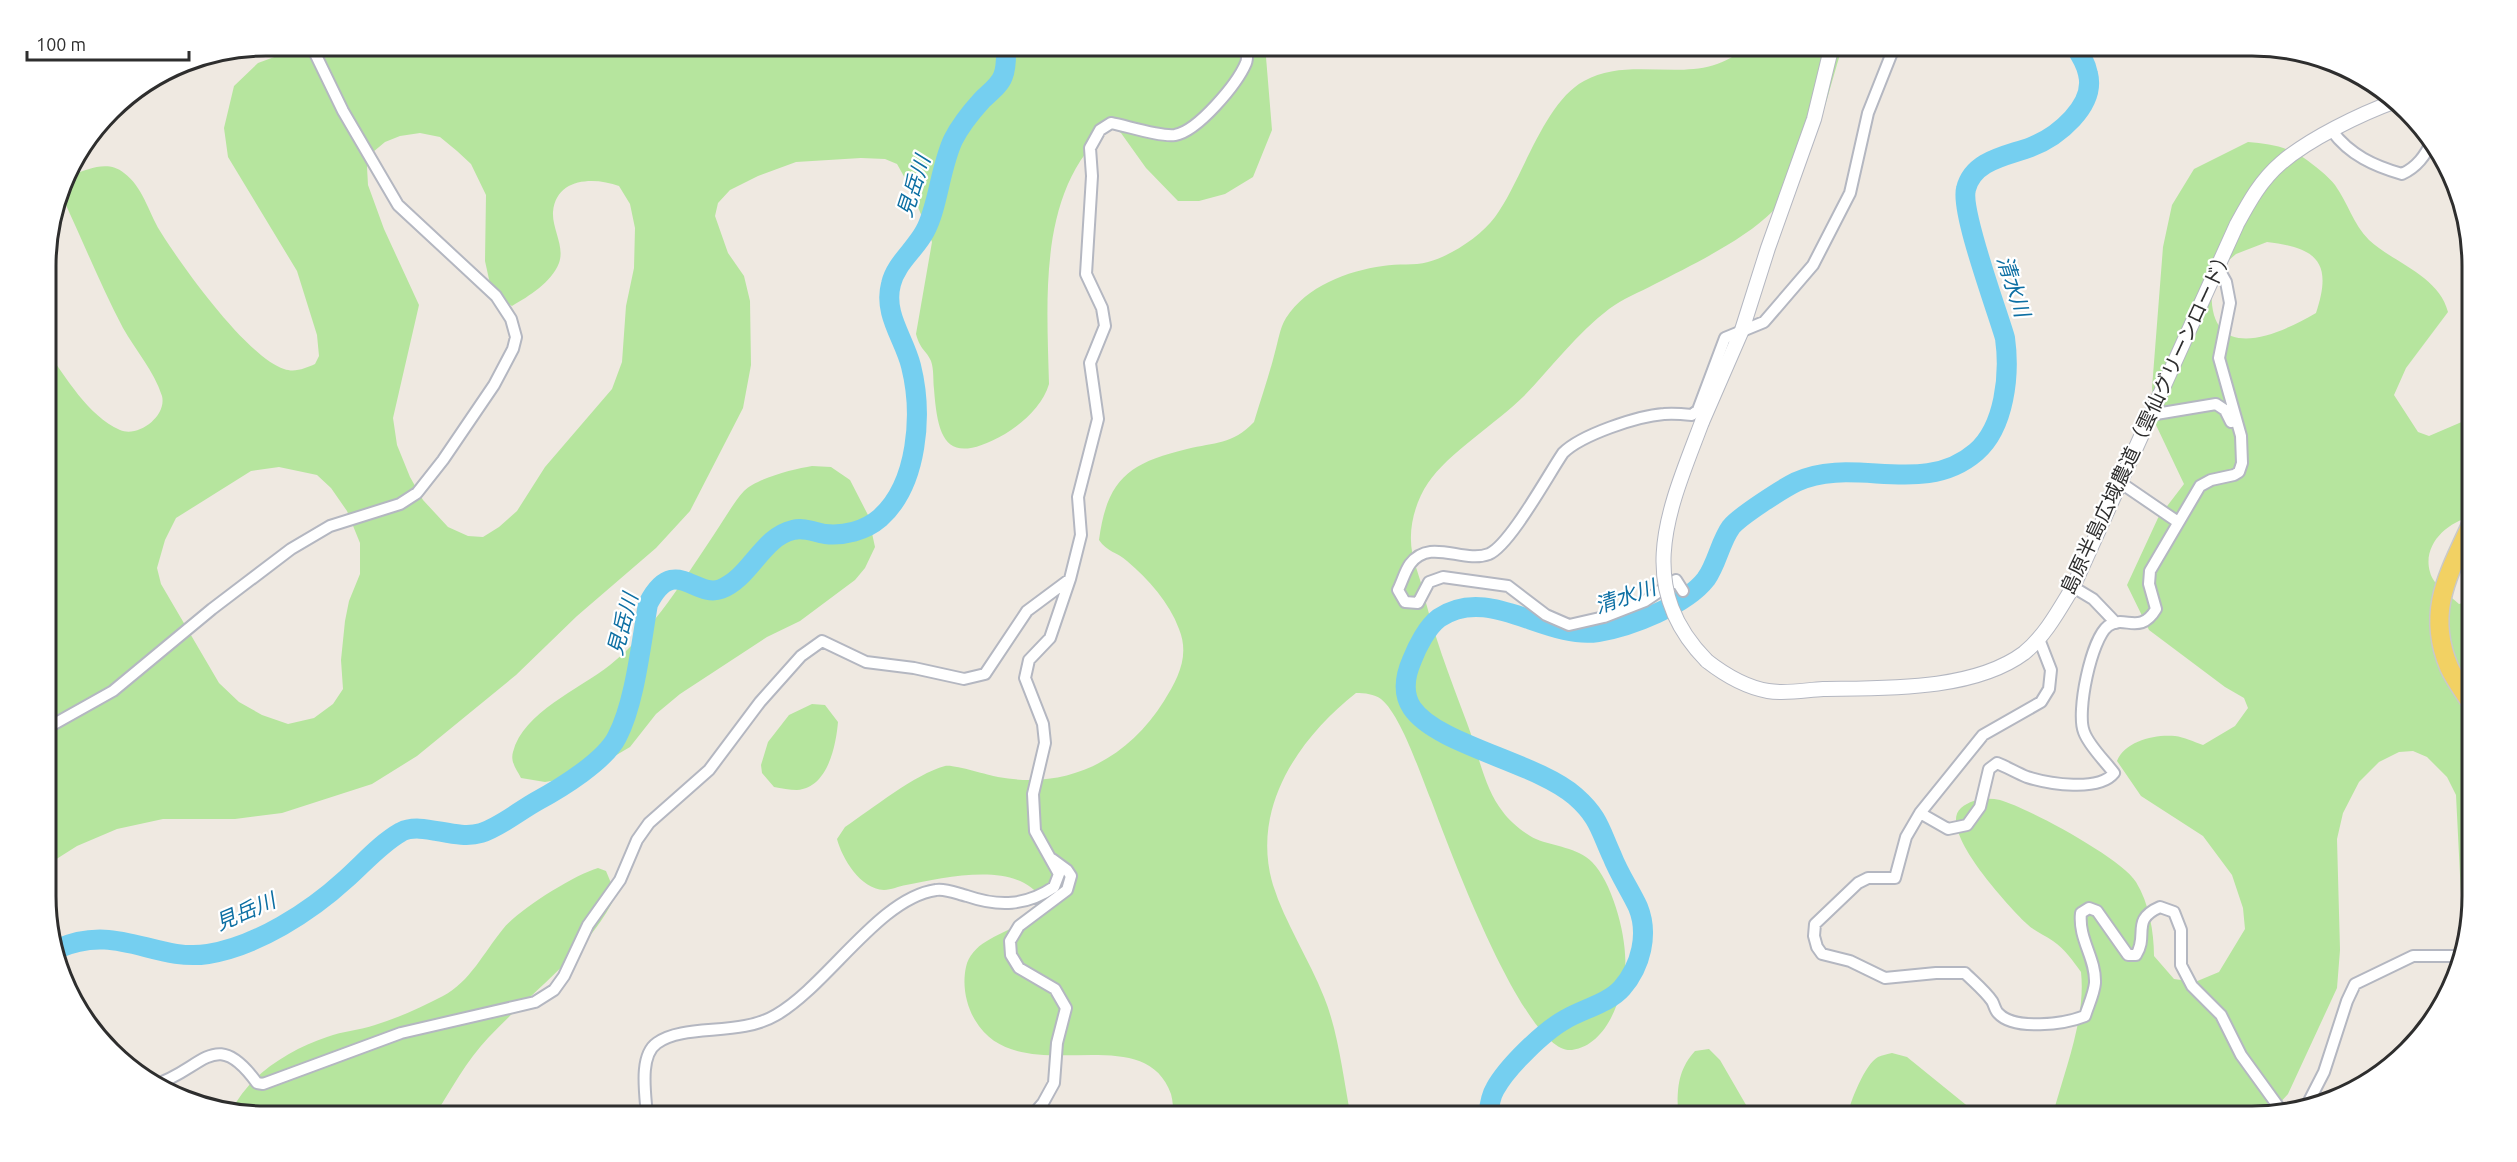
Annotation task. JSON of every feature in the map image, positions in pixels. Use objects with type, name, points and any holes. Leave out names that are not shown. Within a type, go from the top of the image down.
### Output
[{"type":"main road","points":[[2462,546],[2440,597],[2440,637],[2450,668],[2462,688]]},
{"type":"street","points":[[56,722],[113,691],[212,609],[291,549],[330,526],[400,504],[417,493],[443,460],[488,394],[513,349],[516,337],[511,319],[496,296],[398,205],[343,111],[316,56]]},
{"type":"street","points":[[647,1106],[647,1056],[656,1043],[678,1035],[750,1027],[776,1015],[812,990],[888,913],[916,897],[937,889],[1003,904],[1038,898],[1054,887],[1059,874],[1035,831],[1033,794],[1046,743],[1025,678],[1029,660],[1050,638],[1070,579],[1081,535],[1078,497],[1098,419],[1090,363],[1105,326],[1102,308],[1086,273],[1092,176],[1090,148],[1100,130],[1111,123],[1174,135],[1192,128],[1218,103],[1241,72],[1247,56]]},
{"type":"street","name":"島原半島広域農道（雲仙グリーンロード）","points":[[1829,56],[1814,119],[1768,248],[1742,330],[1702,422],[1671,506],[1664,532],[1662,561],[1673,611],[1693,647],[1725,675],[1769,691],[1880,688],[1961,680],[1986,673],[2023,653],[2039,639],[2073,587],[2217,266],[2237,224],[2258,188],[2280,164],[2332,131],[2387,105]]},
{"type":"street","points":[[1683,591],[1676,580],[1644,601],[1605,617],[1569,625],[1546,615],[1508,586],[1443,577],[1430,582],[1418,603],[1405,602],[1398,590],[1410,564],[1420,555],[1435,550],[1477,556],[1490,554],[1504,543],[1563,453],[1572,444],[1646,417],[1664,413],[1696,413],[1725,338],[1764,322],[1813,265],[1830,235],[1850,193],[1868,113],[1891,56]]},
{"type":"street","points":[[2332,131],[2361,159],[2402,174],[2411,169],[2427,151]]},
{"type":"street","points":[[2217,266],[2226,282],[2230,303],[2219,358],[2241,436],[2240,448]]},
{"type":"street","points":[[1920,813],[1948,829],[1967,825],[1980,807],[1989,769],[1997,764],[2028,777],[2073,785],[2101,784],[2114,773],[2084,733],[2080,718],[2091,657],[2102,633],[2116,623],[2134,624],[2150,618],[2156,609],[2149,584],[2150,571],[2163,553],[2199,486],[2239,472],[2242,463],[2240,448],[2228,414],[2216,404],[2150,415]]},
{"type":"street","points":[[2121,483],[2178,522]]},
{"type":"street","points":[[166,1081],[213,1054],[231,1055],[242,1062],[257,1083],[263,1084],[401,1033],[535,1002],[554,990],[564,976],[588,925],[620,880],[637,840],[649,823],[709,770],[741,724],[801,656],[822,641],[866,662],[914,668],[964,679],[985,674],[1027,611],[1070,579]]},
{"type":"street","points":[[2073,587],[2093,600],[2116,623]]},
{"type":"street","points":[[2039,639],[2050,670],[2049,688],[2041,702],[1983,735],[1920,813],[1906,837],[1894,879],[1868,878],[1858,883],[1815,924],[1814,936],[1822,954],[1850,961],[1885,978],[1936,973],[1965,973],[1992,1000],[1998,1014],[2008,1019],[2035,1025],[2070,1023],[2085,1016],[2095,985],[2094,969],[2079,928],[2080,913],[2089,909],[2097,911],[2128,955],[2136,955],[2140,949],[2141,924],[2148,913],[2160,907],[2174,912],[2181,930],[2181,965],[2192,986],[2221,1015],[2241,1055],[2277,1105]]},
{"type":"street","points":[[1041,1106],[1054,1083],[1057,1043],[1066,1008],[1055,989],[1019,968],[1011,955],[1010,940],[1018,926],[1066,890],[1071,876],[1067,870],[1049,858]]},
{"type":"street","points":[[2311,1097],[2324,1072],[2347,1001],[2355,984],[2413,956],[2452,956]]},
{"type":"green space","points":[[277,56],[1266,56],[1272,130],[1253,177],[1225,194],[1199,201],[1178,201],[1146,168],[1121,133],[1111,127],[1087,151],[1070,180],[1058,212],[1051,246],[1047,316],[1049,384],[1046,392],[1032,413],[1019,424],[1005,434],[970,448],[959,448],[950,444],[943,435],[936,408],[932,364],[919,344],[916,334],[932,242],[910,187],[897,164],[885,159],[861,158],[796,162],[758,176],[730,190],[718,203],[715,216],[728,253],[744,276],[750,301],[751,365],[743,408],[690,511],[656,548],[577,616],[516,675],[417,756],[372,784],[282,813],[235,819],[163,819],[117,829],[77,846],[56,859],[56,364],[97,415],[120,430],[135,431],[150,424],[156,418],[162,404],[162,396],[154,378],[123,328],[65,204],[77,173],[105,166],[118,169],[131,179],[141,192],[160,231],[183,265],[234,329],[269,361],[284,369],[296,370],[315,364],[319,356],[317,335],[297,271],[228,157],[224,128],[234,86],[258,63]],"holes":[[[420,133],[440,137],[471,164],[486,195],[485,261],[492,293],[512,306],[545,283],[559,263],[560,250],[553,212],[556,200],[569,186],[588,181],[619,186],[630,204],[635,228],[634,268],[626,306],[622,362],[612,389],[545,467],[517,511],[483,537],[468,536],[448,527],[423,500],[410,477],[397,445],[393,418],[419,305],[384,229],[368,185],[367,167],[373,152],[385,142],[400,136]],[[279,467],[317,475],[331,488],[347,511],[360,543],[360,574],[349,601],[345,621],[341,660],[343,689],[333,704],[314,718],[288,724],[262,715],[239,702],[219,683],[161,584],[157,568],[165,540],[176,518],[251,471]]]},
{"type":"green space","points":[[1733,56],[1840,56],[1808,155],[1787,195],[1761,222],[1733,242],[1620,302],[1597,318],[1524,396],[1460,449],[1437,472],[1421,496],[1412,526],[1412,551],[1431,620],[1482,769],[1496,802],[1510,820],[1527,834],[1543,842],[1580,853],[1592,862],[1600,871],[1618,912],[1624,943],[1625,969],[1616,1006],[1603,1030],[1595,1039],[1572,1050],[1553,1043],[1532,1019],[1511,985],[1470,899],[1410,746],[1396,718],[1381,699],[1369,694],[1356,693],[1316,731],[1299,753],[1284,777],[1274,802],[1268,829],[1268,856],[1273,885],[1329,1011],[1349,1106],[1173,1106],[1171,1094],[1156,1071],[1135,1060],[1108,1055],[1049,1055],[1020,1052],[995,1041],[975,1020],[969,1008],[965,988],[966,967],[971,955],[980,946],[1027,920],[1043,901],[1032,888],[1017,880],[999,876],[960,876],[887,890],[875,888],[853,871],[843,855],[837,839],[845,827],[907,784],[945,766],[998,777],[1023,780],[1048,779],[1093,766],[1132,740],[1149,722],[1169,692],[1181,666],[1183,648],[1175,619],[1158,592],[1127,561],[1105,547],[1099,540],[1108,502],[1124,477],[1135,468],[1167,454],[1231,439],[1254,422],[1284,322],[1295,307],[1316,289],[1342,276],[1369,268],[1423,263],[1437,259],[1474,238],[1489,224],[1505,202],[1534,144],[1557,106],[1584,81],[1604,73],[1625,70],[1689,69],[1709,66]]},
{"type":"green space","points":[[2248,142],[2277,146],[2291,151],[2329,178],[2369,240],[2426,279],[2443,300],[2448,312],[2406,368],[2394,395],[2418,432],[2429,436],[2462,422],[2462,520],[2445,529],[2438,536],[2428,562],[2434,581],[2459,604],[2462,603],[2461,914],[2456,795],[2447,777],[2427,757],[2413,751],[2399,752],[2379,762],[2359,782],[2343,813],[2337,839],[2340,950],[2337,988],[2288,1094],[2278,1105],[2055,1106],[2078,1025],[2082,989],[2081,972],[2061,948],[2030,926],[1992,886],[1967,850],[1959,833],[1956,818],[1961,808],[1974,801],[1985,799],[2000,800],[2013,805],[2073,835],[2127,872],[2141,890],[2147,908],[2152,928],[2154,956],[2174,979],[2195,982],[2219,972],[2245,929],[2243,908],[2232,875],[2203,836],[2141,796],[2117,761],[2127,748],[2142,740],[2159,736],[2185,738],[2203,745],[2235,726],[2248,708],[2244,698],[2225,687],[2149,630],[2127,585],[2158,518],[2184,484],[2156,425],[2152,388],[2163,247],[2172,205],[2194,169]],"holes":[[[2267,242],[2298,248],[2317,261],[2321,270],[2323,281],[2316,313],[2296,324],[2257,337],[2240,338],[2226,333],[2217,322],[2212,302],[2213,274],[2236,254]]]},
{"type":"green space","points":[[812,466],[831,467],[850,480],[868,515],[875,547],[865,568],[855,580],[800,621],[767,637],[680,694],[656,714],[630,747],[581,776],[545,782],[521,778],[514,766],[512,756],[519,738],[528,725],[554,702],[610,665],[641,636],[692,568],[744,491],[766,478]]},
{"type":"green space","points":[[812,704],[825,705],[838,722],[828,764],[823,774],[808,787],[797,790],[774,787],[762,773],[761,765],[768,742],[789,715]]},
{"type":"green space","points":[[598,868],[606,871],[616,895],[604,916],[575,954],[480,1047],[441,1106],[235,1104],[260,1075],[285,1056],[333,1035],[392,1019],[453,990],[469,975],[510,921],[561,885]]},
{"type":"green space","points":[[1709,1049],[1720,1060],[1747,1106],[1678,1106],[1681,1074],[1695,1051]]},
{"type":"green space","points":[[1892,1053],[1907,1057],[1967,1106],[1850,1106],[1863,1075],[1878,1057]]},
{"type":"waterway","name":"見岳川","points":[[62,947],[78,942],[98,940],[117,941],[188,955],[227,950],[282,926],[316,904],[379,848],[401,832],[419,829],[471,835],[495,827],[570,781],[593,764],[611,746],[617,737],[628,707],[637,672],[648,604],[658,589],[676,579],[702,588],[721,589],[741,576],[773,540],[782,534],[801,529],[825,534],[847,533],[868,526],[880,518],[893,504],[903,487],[910,468],[916,426],[917,405],[911,366],[895,326],[890,306],[889,295],[893,276],[925,231],[945,163],[956,135],[974,109],[1002,79],[1006,56]]},
{"type":"waterway","name":"清水川","points":[[1490,1106],[1495,1089],[1508,1070],[1547,1032],[1573,1015],[1610,998],[1622,988],[1638,960],[1643,928],[1638,907],[1598,824],[1575,796],[1537,773],[1443,733],[1425,721],[1412,708],[1407,696],[1406,678],[1420,643],[1439,618],[1458,609],[1477,607],[1497,610],[1578,632],[1598,632],[1641,620],[1671,606],[1697,589],[1710,573],[1731,527],[1772,496],[1796,482],[1818,475],[1841,472],[1911,475],[1934,472],[1955,465],[1976,452],[1986,441],[1999,414],[2007,367],[2005,338],[1968,218],[1966,189],[1970,179],[1983,165],[2041,142],[2063,128],[2072,119],[2086,98],[2089,86],[2088,74],[2080,56]]}]
